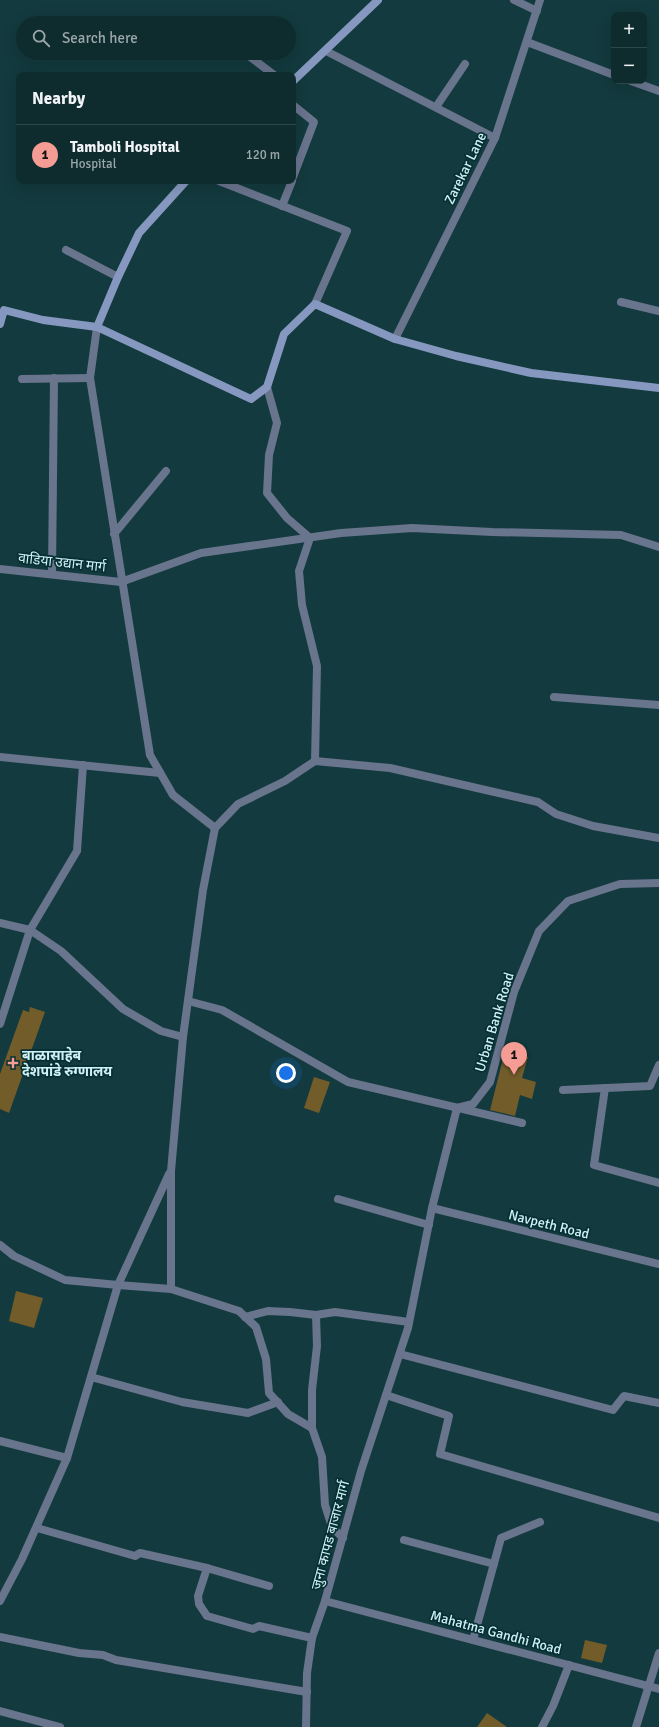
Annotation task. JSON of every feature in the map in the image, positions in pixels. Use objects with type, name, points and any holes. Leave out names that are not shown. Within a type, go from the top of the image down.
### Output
[{"type":"street","points":[[296,78],[378,0]]},
{"type":"street","points":[[514,0],[537,11]]},
{"type":"street","name":"Zarekar Lane","points":[[395,339],[495,138],[540,0]]},
{"type":"street","points":[[527,42],[611,74]]},
{"type":"street","points":[[326,51],[495,138]]},
{"type":"street","points":[[254,60],[270,72]]},
{"type":"street","points":[[436,108],[465,64]]},
{"type":"street","points":[[639,84],[659,92]]},
{"type":"street","points":[[296,107],[314,122],[296,170]]},
{"type":"street","points":[[183,184],[139,232],[97,327],[90,378],[121,582],[150,756],[173,795],[215,828]]},
{"type":"street","points":[[227,184],[347,231],[315,304],[284,334],[267,387],[277,423],[269,455],[267,493],[287,518],[310,538]]},
{"type":"street","points":[[282,206],[291,184]]},
{"type":"street","points":[[66,250],[118,277]]},
{"type":"street","points":[[621,302],[659,311]]},
{"type":"street","points":[[315,304],[395,339],[456,356],[531,373],[659,388]]},
{"type":"street","points":[[0,324],[4,310],[43,320],[97,327],[251,399],[267,387]]},
{"type":"street","points":[[52,574],[54,378]]},
{"type":"street","points":[[22,379],[90,378]]},
{"type":"street","points":[[114,534],[166,471]]},
{"type":"street","points":[[121,582],[201,553],[341,533],[412,528],[492,532],[621,535],[659,547]]},
{"type":"street","points":[[310,538],[300,571],[302,605],[317,666],[315,761]]},
{"type":"street","name":"वाडिया उद्यान मार्ग","points":[[0,568],[121,582]]},
{"type":"street","points":[[554,697],[659,705]]},
{"type":"street","points":[[0,757],[160,773]]},
{"type":"street","points":[[171,1289],[171,1171],[183,1038],[202,890],[215,828],[238,804],[284,781],[315,761],[390,768],[538,802],[556,814],[593,826],[659,838]]},
{"type":"street","points":[[0,1024],[2,1012],[30,930],[77,851],[83,765]]},
{"type":"street","name":"Urban Bank Road","points":[[457,1108],[473,1104],[490,1082],[514,992],[539,931],[568,901],[620,884],[659,883]]},
{"type":"street","points":[[0,923],[30,930],[61,951],[123,1009],[161,1031],[183,1038]]},
{"type":"street","points":[[188,1001],[222,1010],[348,1082],[522,1123]]},
{"type":"street","points":[[563,1090],[650,1086],[659,1065]]},
{"type":"street","points":[[605,1088],[594,1165],[659,1183]]},
{"type":"street","points":[[457,1108],[428,1225],[409,1322],[400,1354],[613,1410],[624,1396],[659,1403]]},
{"type":"street","points":[[0,1601],[37,1528],[67,1458],[118,1285],[171,1171]]},
{"type":"street","points":[[338,1199],[428,1225]]},
{"type":"street","name":"Navpeth Road","points":[[432,1208],[659,1264]]},
{"type":"street","points":[[0,1245],[14,1256],[65,1280],[171,1289],[239,1311],[256,1327],[266,1359],[269,1393],[288,1414],[312,1428]]},
{"type":"street","points":[[245,1317],[268,1311],[316,1315],[335,1312],[409,1322]]},
{"type":"street","points":[[316,1315],[317,1346],[312,1390],[312,1428],[322,1457],[325,1505],[332,1527],[342,1538]]},
{"type":"street","name":"जुना कापड बाजार मार्ग","points":[[306,1727],[307,1673],[312,1638],[326,1600],[361,1471],[400,1354]]},
{"type":"street","points":[[91,1378],[182,1402],[248,1413],[278,1402]]},
{"type":"street","points":[[386,1395],[449,1416],[440,1454],[659,1518]]},
{"type":"street","points":[[0,1441],[67,1458]]},
{"type":"street","points":[[473,1640],[501,1538],[540,1522]]},
{"type":"street","points":[[37,1528],[135,1556],[140,1553],[207,1568],[269,1586]]},
{"type":"street","points":[[404,1540],[494,1564]]},
{"type":"street","points":[[207,1568],[198,1596],[198,1604],[207,1616],[253,1629],[259,1626],[312,1638]]},
{"type":"street","name":"Mahatma Gandhi Road","points":[[326,1600],[659,1689]]},
{"type":"street","points":[[0,1637],[79,1653],[103,1654],[116,1660],[307,1692]]},
{"type":"street","points":[[636,1727],[659,1653]]},
{"type":"street","points":[[542,1727],[553,1706],[569,1665]]},
{"type":"street","points":[[0,1711],[60,1727]]},
{"type":"building","points":[[30,1007],[45,1012],[9,1113],[0,1109],[0,1074],[23,1010],[29,1012]]},
{"type":"building","points":[[505,1051],[528,1057],[522,1078],[536,1082],[532,1099],[520,1095],[515,1116],[490,1110]]},
{"type":"building","points":[[314,1077],[330,1082],[319,1113],[304,1108]]},
{"type":"building","points":[[16,1291],[43,1298],[34,1328],[9,1321]]},
{"type":"building","points":[[585,1640],[607,1645],[602,1663],[581,1658]]},
{"type":"building","points":[[487,1713],[507,1727],[477,1727]]},
{"type":"place","name":"बाळासाहेब देशपांडे रुग्णालय","points":[[13,1063]]},
{"type":"place","name":"Tamboli Hospital","points":[[514,1075]]}]
